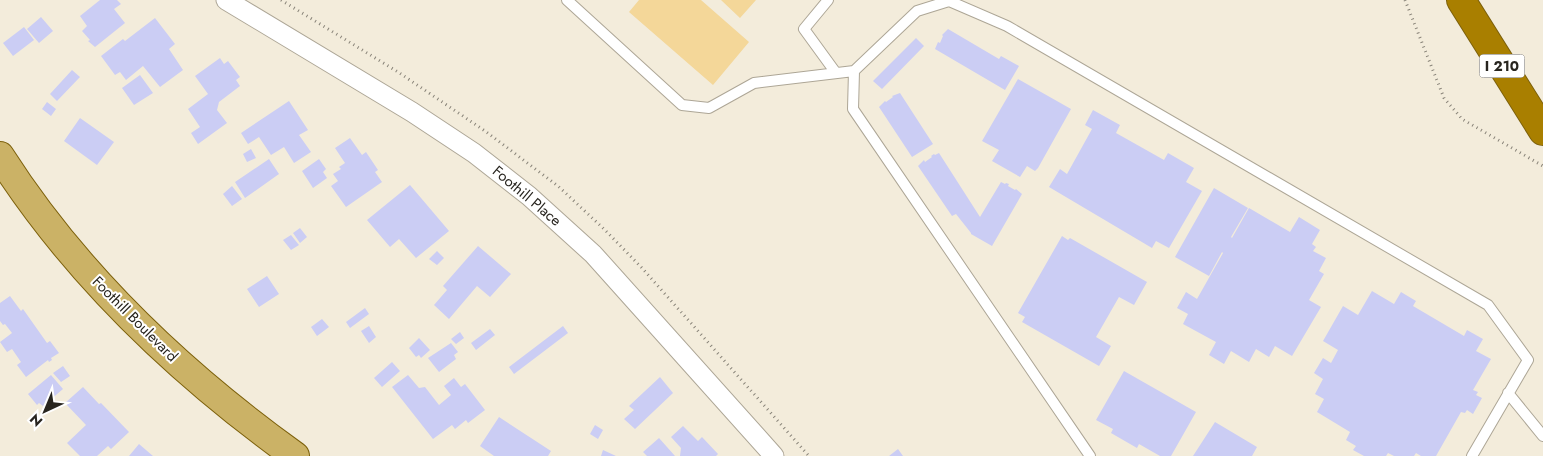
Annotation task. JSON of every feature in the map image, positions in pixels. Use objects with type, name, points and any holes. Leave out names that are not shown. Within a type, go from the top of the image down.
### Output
[{"type":"highway","name":"I 210","points":[[1461,0],[1543,131]]},
{"type":"main road","name":"Foothill Boulevard","points":[[0,156],[17,183],[55,233],[92,278],[133,320],[217,396],[295,456]]},
{"type":"street","name":"Foothill Place","points":[[226,0],[412,112],[474,153],[529,196],[593,254],[774,456]]},
{"type":"lane","points":[[567,0],[682,105],[709,108],[754,83],[854,71],[917,11],[949,1],[1007,26],[1488,305],[1528,360],[1472,456]]},
{"type":"lane","points":[[828,0],[804,29],[836,73]]},
{"type":"lane","points":[[854,71],[853,109],[1090,456]]},
{"type":"lane","points":[[1508,393],[1543,436]]},
{"type":"path","points":[[1405,0],[1444,98],[1462,119],[1543,166]]},
{"type":"shaded area","points":[[639,0],[701,0],[749,42],[713,85],[629,12]]},
{"type":"shaded area","points":[[721,0],[756,0],[740,18]]},
{"type":"building","points":[[100,0],[117,0],[121,4],[114,9],[125,23],[95,47],[88,41],[90,40],[82,31],[87,26],[80,16]]},
{"type":"building","points":[[41,17],[53,31],[39,43],[27,29]]},
{"type":"building","points":[[155,18],[175,44],[169,49],[183,70],[160,87],[143,66],[126,80],[120,72],[115,75],[101,56],[123,39],[125,41]]},
{"type":"building","points":[[24,27],[34,40],[13,56],[3,43]]},
{"type":"building","points":[[948,29],[999,59],[1001,56],[1019,66],[1005,90],[935,49],[938,42],[940,43],[942,35]]},
{"type":"building","points":[[916,38],[924,46],[882,89],[873,81]]},
{"type":"building","points":[[220,58],[224,64],[228,61],[240,77],[236,80],[240,86],[219,102],[217,110],[227,123],[198,144],[191,133],[200,127],[188,109],[208,94],[195,76]]},
{"type":"building","points":[[72,70],[80,77],[57,101],[50,94]]},
{"type":"building","points":[[140,75],[153,93],[134,105],[122,88]]},
{"type":"building","points":[[1018,79],[1071,109],[1038,168],[1035,171],[1027,166],[1020,177],[992,161],[999,150],[982,141]]},
{"type":"building","points":[[900,93],[933,144],[912,157],[879,107],[892,96]]},
{"type":"building","points":[[289,101],[308,130],[299,135],[311,152],[294,163],[284,147],[271,155],[259,137],[248,144],[241,133]]},
{"type":"building","points":[[47,102],[56,109],[51,116],[42,109]]},
{"type":"building","points":[[1093,110],[1120,125],[1116,133],[1164,160],[1168,153],[1194,168],[1186,182],[1202,191],[1169,248],[1156,241],[1152,248],[1049,187],[1060,169],[1067,174],[1092,129],[1085,125]]},
{"type":"building","points":[[80,118],[114,142],[97,165],[64,141]]},
{"type":"building","points":[[350,138],[362,155],[366,152],[378,170],[375,172],[382,182],[346,207],[331,186],[338,181],[333,174],[341,169],[339,167],[345,163],[335,148]]},
{"type":"building","points":[[251,149],[256,158],[247,162],[243,154]]},
{"type":"building","points":[[939,153],[980,217],[1001,182],[1009,184],[1008,186],[1022,194],[992,246],[971,234],[956,214],[952,216],[918,166],[924,160],[925,162],[934,154]]},
{"type":"building","points":[[269,159],[279,174],[245,198],[235,182]]},
{"type":"building","points":[[319,159],[326,169],[323,172],[327,178],[313,188],[302,171]]},
{"type":"building","points":[[410,185],[449,231],[416,258],[399,239],[390,247],[367,220]]},
{"type":"building","points":[[232,186],[242,199],[232,206],[223,194]]},
{"type":"building","points":[[1214,188],[1248,208],[1232,238],[1249,208],[1290,232],[1299,217],[1320,230],[1312,244],[1316,247],[1313,251],[1326,258],[1319,271],[1324,274],[1309,300],[1321,307],[1292,356],[1275,346],[1269,357],[1256,349],[1249,362],[1231,351],[1224,364],[1209,355],[1216,342],[1183,324],[1188,314],[1177,308],[1186,292],[1197,299],[1223,253],[1209,276],[1175,257]]},
{"type":"building","points":[[300,228],[307,237],[300,243],[293,233]]},
{"type":"building","points":[[291,235],[299,245],[291,250],[283,240]]},
{"type":"building","points":[[1062,236],[1068,240],[1070,238],[1147,282],[1134,305],[1119,297],[1096,337],[1111,346],[1099,366],[1022,322],[1025,317],[1018,313]]},
{"type":"building","points":[[478,246],[511,274],[490,297],[477,286],[449,319],[434,305],[447,290],[443,286]]},
{"type":"building","points":[[437,251],[444,258],[437,265],[429,259]]},
{"type":"building","points":[[267,276],[279,294],[259,307],[247,289]]},
{"type":"building","points":[[1372,291],[1394,304],[1401,292],[1416,301],[1413,306],[1464,336],[1467,330],[1483,339],[1476,351],[1491,359],[1473,390],[1478,392],[1476,395],[1482,398],[1473,414],[1467,410],[1465,413],[1461,412],[1436,456],[1421,456],[1416,453],[1414,456],[1394,456],[1388,453],[1386,456],[1364,456],[1353,450],[1356,446],[1346,440],[1350,432],[1317,412],[1324,399],[1315,394],[1323,379],[1314,373],[1323,358],[1331,363],[1338,350],[1323,341],[1343,306],[1358,315]]},
{"type":"building","points":[[10,296],[21,311],[23,309],[47,343],[50,341],[59,353],[51,358],[52,360],[49,362],[48,360],[26,377],[17,365],[21,362],[12,349],[7,352],[0,342],[12,333],[0,321],[0,303]]},
{"type":"building","points":[[365,308],[369,314],[350,328],[346,322]]},
{"type":"building","points":[[322,319],[329,327],[317,336],[311,327]]},
{"type":"building","points":[[369,326],[376,337],[369,343],[361,331]]},
{"type":"building","points":[[563,326],[568,333],[514,374],[509,367]]},
{"type":"building","points":[[490,329],[495,335],[476,350],[471,343]]},
{"type":"building","points":[[460,332],[464,338],[456,344],[451,339]]},
{"type":"building","points":[[419,338],[430,350],[421,358],[419,355],[416,357],[409,348]]},
{"type":"building","points":[[451,343],[458,352],[454,355],[456,359],[439,372],[428,358]]},
{"type":"building","points":[[392,362],[400,371],[382,387],[374,378]]},
{"type":"building","points":[[63,366],[70,376],[61,382],[53,373]]},
{"type":"building","points":[[1124,371],[1196,412],[1171,456],[1160,456],[1139,444],[1137,448],[1111,433],[1113,429],[1096,420]]},
{"type":"building","points":[[51,375],[63,389],[43,406],[39,403],[37,405],[28,394]]},
{"type":"building","points":[[408,375],[419,388],[425,387],[439,405],[451,395],[444,386],[454,378],[461,387],[465,384],[485,410],[468,423],[466,420],[455,429],[452,425],[433,439],[392,387]]},
{"type":"building","points":[[660,377],[673,393],[635,429],[624,419],[634,410],[629,406]]},
{"type":"building","points":[[83,387],[129,432],[111,449],[108,446],[97,456],[80,456],[67,443],[86,425],[65,403]]},
{"type":"building","points":[[499,417],[551,451],[548,456],[494,456],[480,446]]},
{"type":"building","points":[[1215,422],[1257,447],[1252,456],[1193,456]]},
{"type":"building","points":[[595,425],[603,430],[598,439],[590,434]]},
{"type":"building","points":[[683,426],[698,441],[702,437],[718,454],[716,456],[680,456],[681,448],[671,437]]},
{"type":"building","points":[[659,438],[675,456],[647,456],[643,452]]},
{"type":"building","points":[[139,444],[153,456],[129,456]]},
{"type":"building","points":[[898,449],[903,456],[889,456]]},
{"type":"building","points":[[603,450],[616,456],[601,456]]}]
